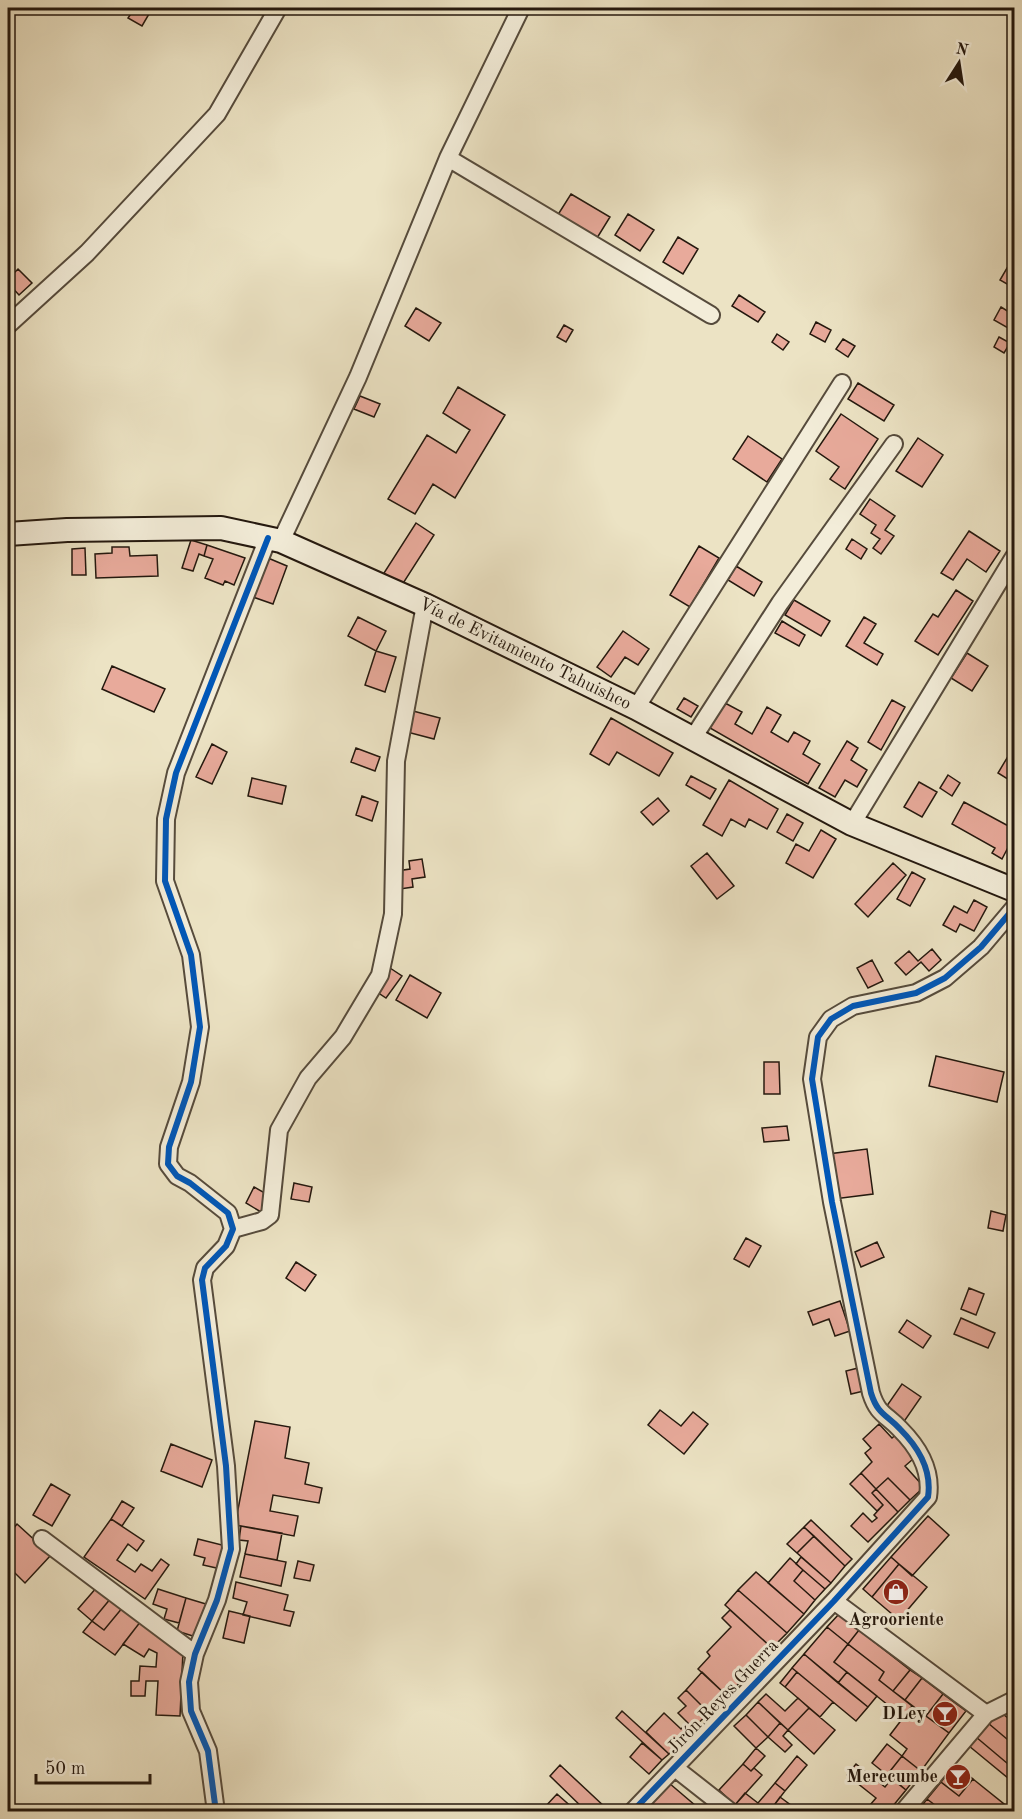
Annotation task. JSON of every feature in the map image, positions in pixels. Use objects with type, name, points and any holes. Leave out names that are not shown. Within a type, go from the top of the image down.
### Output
[{"type":"main road","name":"Vía de Evitamiento Tahuishco","points":[[8,534],[67,530],[221,528],[274,539],[425,604],[636,708],[852,825],[1014,891]]},
{"type":"street","points":[[8,325],[87,253],[217,114],[279,8]]},
{"type":"street","points":[[216,1812],[208,1751],[191,1711],[189,1682],[195,1654],[217,1600],[231,1549],[226,1466],[202,1273],[226,1246],[233,1229],[228,1213],[190,1183],[177,1176],[168,1164],[169,1147],[191,1082],[200,1027],[191,955],[165,881],[166,819],[176,773],[274,539],[357,377],[448,158],[521,8]]},
{"type":"street","points":[[448,158],[711,315]]},
{"type":"street","points":[[636,708],[842,383]]},
{"type":"street","points":[[693,738],[780,603],[894,444]]},
{"type":"street","points":[[852,825],[1014,557]]},
{"type":"street","points":[[233,1229],[262,1221],[270,1215],[279,1130],[308,1078],[343,1037],[380,975],[393,914],[396,761],[425,604]]},
{"type":"street","name":"Jirón Reyes Guerra","points":[[632,1812],[834,1601],[928,1497],[930,1484],[920,1452],[901,1430],[879,1412],[872,1393],[832,1202],[812,1079],[818,1037],[831,1019],[854,1006],[916,993],[945,978],[981,947],[1014,908]]},
{"type":"street","points":[[42,1539],[195,1654]]},
{"type":"street","points":[[834,1601],[986,1714]]},
{"type":"street","points":[[903,1812],[986,1714],[1014,1700]]},
{"type":"street","points":[[675,1768],[731,1812]]},
{"type":"building","points":[[135,8],[149,14],[142,26],[128,18]]},
{"type":"building","points":[[571,194],[610,217],[597,238],[554,221]]},
{"type":"building","points":[[628,214],[654,230],[640,251],[615,235]]},
{"type":"building","points":[[678,237],[698,249],[683,274],[663,262]]},
{"type":"building","points":[[1007,268],[1014,272],[1014,288],[1000,280]]},
{"type":"building","points":[[18,269],[32,283],[19,295],[8,283],[8,279]]},
{"type":"building","points":[[739,295],[765,312],[758,322],[732,306]]},
{"type":"building","points":[[1001,307],[1014,315],[1008,328],[994,320]]},
{"type":"building","points":[[416,308],[441,323],[429,341],[405,326]]},
{"type":"building","points":[[816,322],[831,330],[825,342],[810,334]]},
{"type":"building","points":[[564,325],[573,330],[566,342],[557,337]]},
{"type":"building","points":[[777,334],[789,342],[783,350],[772,342]]},
{"type":"building","points":[[999,337],[1010,343],[1004,353],[994,347]]},
{"type":"building","points":[[843,339],[855,346],[848,357],[836,349]]},
{"type":"building","points":[[858,383],[894,405],[884,421],[848,399]]},
{"type":"building","points":[[458,387],[505,415],[455,498],[433,484],[415,514],[388,499],[427,435],[456,453],[470,430],[443,413]]},
{"type":"building","points":[[360,396],[380,404],[374,417],[354,409]]},
{"type":"building","points":[[841,414],[878,439],[845,489],[830,479],[839,467],[816,451]]},
{"type":"building","points":[[748,436],[782,459],[767,482],[733,459]]},
{"type":"building","points":[[918,438],[943,455],[922,487],[896,471]]},
{"type":"building","points":[[870,499],[895,516],[885,530],[894,536],[881,554],[873,548],[880,539],[871,533],[876,525],[860,514]]},
{"type":"building","points":[[416,523],[434,535],[402,585],[384,573]]},
{"type":"building","points":[[969,531],[1000,551],[986,572],[967,559],[953,580],[941,573]]},
{"type":"building","points":[[852,539],[867,549],[861,559],[846,549]]},
{"type":"building","points":[[191,540],[207,545],[204,556],[199,554],[193,571],[182,568]]},
{"type":"building","points":[[207,545],[245,558],[234,585],[225,581],[223,585],[205,578],[213,559],[204,556]]},
{"type":"building","points":[[699,546],[719,558],[690,607],[670,595]]},
{"type":"building","points":[[112,547],[129,547],[130,556],[157,555],[158,576],[96,578],[95,554],[112,553]]},
{"type":"building","points":[[85,548],[86,575],[72,575],[72,549]]},
{"type":"building","points":[[268,558],[287,566],[273,604],[253,597]]},
{"type":"building","points":[[736,566],[762,582],[754,596],[728,580]]},
{"type":"building","points":[[956,590],[973,601],[938,655],[915,641],[933,614],[938,617]]},
{"type":"building","points":[[794,600],[830,621],[821,636],[785,615]]},
{"type":"building","points":[[358,617],[386,631],[376,651],[348,636]]},
{"type":"building","points":[[864,617],[876,624],[864,643],[883,654],[877,665],[846,646]]},
{"type":"building","points":[[782,621],[805,635],[799,646],[775,633]]},
{"type":"building","points":[[623,631],[649,649],[638,665],[625,657],[611,677],[597,667]]},
{"type":"building","points":[[376,651],[396,657],[385,692],[365,685]]},
{"type":"building","points":[[967,653],[988,666],[972,691],[951,678]]},
{"type":"building","points":[[112,666],[165,689],[154,712],[102,689]]},
{"type":"building","points":[[684,698],[698,706],[691,717],[677,709]]},
{"type":"building","points":[[892,700],[905,707],[881,750],[868,742]]},
{"type":"building","points":[[725,703],[742,712],[735,724],[752,734],[767,707],[781,715],[771,732],[788,742],[794,732],[810,741],[803,754],[820,764],[808,784],[710,728]]},
{"type":"building","points":[[413,711],[440,718],[434,739],[407,732]]},
{"type":"building","points":[[611,718],[673,753],[659,776],[617,752],[609,765],[590,754]]},
{"type":"building","points":[[847,741],[858,748],[851,760],[867,770],[857,787],[845,780],[835,797],[819,788]]},
{"type":"building","points":[[212,744],[227,752],[212,784],[196,777]]},
{"type":"building","points":[[356,748],[380,757],[375,771],[351,762]]},
{"type":"building","points":[[1010,753],[1014,756],[1014,783],[998,773]]},
{"type":"building","points":[[948,775],[960,783],[952,796],[940,788]]},
{"type":"building","points":[[691,776],[716,789],[710,799],[686,785]]},
{"type":"building","points":[[252,778],[286,786],[282,804],[248,796]]},
{"type":"building","points":[[729,780],[778,809],[767,829],[749,819],[745,827],[731,819],[722,836],[703,825]]},
{"type":"building","points":[[919,782],[937,792],[922,817],[904,807]]},
{"type":"building","points":[[362,796],[378,802],[372,821],[356,815]]},
{"type":"building","points":[[658,798],[669,811],[653,825],[641,812]]},
{"type":"building","points":[[964,802],[1014,829],[1014,836],[1002,859],[992,853],[995,848],[952,824]]},
{"type":"building","points":[[787,814],[803,823],[793,841],[777,832]]},
{"type":"building","points":[[821,830],[836,839],[813,878],[786,863],[796,844],[809,851]]},
{"type":"building","points":[[707,853],[734,886],[717,899],[691,866]]},
{"type":"building","points":[[422,859],[425,877],[412,879],[413,887],[400,889],[397,871],[410,869],[409,861]]},
{"type":"building","points":[[893,863],[906,875],[868,917],[855,904]]},
{"type":"building","points":[[912,872],[925,879],[910,906],[897,899]]},
{"type":"building","points":[[974,900],[987,907],[974,931],[960,924],[956,932],[943,925],[954,906],[967,913]]},
{"type":"building","points":[[932,949],[941,960],[929,971],[921,962],[906,975],[895,963],[909,951],[918,961]]},
{"type":"building","points":[[872,960],[883,981],[868,988],[857,968]]},
{"type":"building","points":[[390,968],[402,976],[386,998],[374,990]]},
{"type":"building","points":[[410,975],[441,993],[427,1018],[396,1000]]},
{"type":"building","points":[[936,1056],[1004,1072],[997,1102],[929,1086]]},
{"type":"building","points":[[764,1062],[779,1062],[780,1094],[764,1094]]},
{"type":"building","points":[[787,1126],[789,1140],[764,1142],[762,1128]]},
{"type":"building","points":[[867,1149],[873,1194],[834,1199],[828,1154]]},
{"type":"building","points":[[294,1183],[312,1187],[309,1202],[291,1199]]},
{"type":"building","points":[[254,1187],[270,1196],[261,1212],[246,1203]]},
{"type":"building","points":[[991,1211],[1006,1215],[1003,1231],[988,1228]]},
{"type":"building","points":[[746,1238],[761,1246],[749,1267],[734,1259]]},
{"type":"building","points":[[877,1242],[884,1257],[861,1267],[855,1252]]},
{"type":"building","points":[[296,1262],[316,1275],[305,1291],[286,1278]]},
{"type":"building","points":[[969,1288],[984,1294],[976,1315],[961,1309]]},
{"type":"building","points":[[840,1301],[850,1331],[835,1336],[829,1319],[813,1325],[808,1312]]},
{"type":"building","points":[[961,1318],[995,1333],[988,1348],[954,1334]]},
{"type":"building","points":[[907,1320],[931,1336],[923,1348],[899,1332]]},
{"type":"building","points":[[862,1367],[868,1390],[851,1394],[846,1371]]},
{"type":"building","points":[[902,1384],[921,1397],[903,1423],[884,1410]]},
{"type":"building","points":[[660,1410],[681,1426],[693,1412],[708,1424],[684,1454],[648,1425]]},
{"type":"building","points":[[255,1421],[290,1427],[285,1458],[309,1463],[305,1484],[322,1488],[319,1503],[273,1495],[270,1511],[298,1516],[294,1536],[235,1525]]},
{"type":"building","points":[[879,1424],[892,1438],[900,1431],[920,1453],[905,1466],[924,1487],[910,1500],[888,1478],[876,1489],[861,1473],[872,1462],[865,1453],[871,1448],[863,1439]]},
{"type":"building","points":[[171,1444],[212,1460],[202,1487],[161,1471]]},
{"type":"building","points":[[861,1473],[876,1489],[872,1493],[883,1505],[877,1511],[850,1484]]},
{"type":"building","points":[[888,1478],[910,1500],[898,1512],[876,1489]]},
{"type":"building","points":[[51,1484],[70,1495],[52,1526],[33,1515]]},
{"type":"building","points":[[876,1489],[898,1512],[868,1542],[851,1526],[863,1513],[872,1522],[877,1518],[874,1515],[883,1505],[872,1493]]},
{"type":"building","points":[[122,1501],[134,1508],[122,1526],[111,1519]]},
{"type":"building","points":[[928,1516],[949,1535],[912,1576],[891,1557]]},
{"type":"building","points":[[111,1519],[144,1541],[137,1551],[128,1544],[117,1560],[135,1572],[141,1564],[152,1571],[161,1559],[169,1565],[145,1599],[84,1557]]},
{"type":"building","points":[[811,1520],[852,1559],[845,1566],[804,1527]]},
{"type":"building","points":[[17,1524],[51,1555],[25,1583],[12,1570],[8,1575],[8,1535]]},
{"type":"building","points":[[241,1526],[282,1533],[277,1560],[245,1554],[248,1541],[239,1540]]},
{"type":"building","points":[[804,1527],[814,1536],[797,1553],[787,1544]]},
{"type":"building","points":[[814,1536],[845,1566],[831,1583],[797,1553]]},
{"type":"building","points":[[198,1539],[226,1546],[221,1569],[203,1565],[205,1558],[194,1555]]},
{"type":"building","points":[[245,1554],[286,1562],[281,1586],[240,1577]]},
{"type":"building","points":[[801,1557],[831,1583],[825,1589],[796,1564]]},
{"type":"building","points":[[891,1557],[899,1564],[872,1597],[863,1589]]},
{"type":"building","points":[[790,1558],[803,1570],[794,1581],[815,1600],[804,1614],[768,1583]]},
{"type":"building","points":[[298,1561],[314,1565],[310,1581],[294,1578]]},
{"type":"building","points":[[899,1564],[927,1587],[899,1620],[872,1597]]},
{"type":"building","points":[[803,1570],[825,1589],[815,1600],[794,1581]]},
{"type":"building","points":[[756,1572],[804,1614],[787,1633],[738,1590]]},
{"type":"building","points":[[236,1582],[288,1595],[284,1610],[294,1612],[290,1626],[243,1615],[247,1602],[233,1598]]},
{"type":"building","points":[[97,1587],[111,1598],[92,1621],[78,1609]]},
{"type":"building","points":[[158,1589],[186,1598],[179,1623],[164,1619],[167,1609],[153,1604]]},
{"type":"building","points":[[738,1590],[787,1633],[772,1648],[725,1605]]},
{"type":"building","points":[[111,1598],[123,1607],[104,1630],[92,1621]]},
{"type":"building","points":[[186,1598],[206,1604],[196,1637],[177,1631]]},
{"type":"building","points":[[123,1607],[141,1621],[115,1655],[83,1632],[92,1621],[104,1630]]},
{"type":"building","points":[[730,1610],[772,1648],[727,1696],[698,1669],[710,1656],[707,1652],[731,1627],[722,1618]]},
{"type":"building","points":[[229,1611],[250,1616],[244,1643],[223,1638]]},
{"type":"building","points":[[839,1614],[859,1630],[848,1644],[827,1627]]},
{"type":"building","points":[[141,1621],[183,1651],[180,1716],[156,1715],[158,1681],[146,1681],[145,1696],[131,1696],[131,1681],[139,1681],[140,1666],[156,1667],[157,1653],[149,1649],[144,1657],[123,1644]]},
{"type":"building","points":[[827,1627],[848,1644],[834,1662],[847,1672],[838,1683],[804,1654]]},
{"type":"building","points":[[859,1630],[910,1670],[893,1691],[879,1680],[884,1672],[848,1644]]},
{"type":"building","points":[[848,1644],[884,1672],[879,1680],[912,1706],[903,1717],[834,1662]]},
{"type":"building","points":[[804,1654],[868,1707],[856,1721],[792,1668]]},
{"type":"building","points":[[792,1668],[797,1672],[785,1687],[780,1683]]},
{"type":"building","points":[[910,1670],[922,1678],[905,1700],[893,1691]]},
{"type":"building","points":[[702,1672],[727,1696],[709,1713],[686,1690]]},
{"type":"building","points":[[797,1672],[833,1702],[820,1717],[785,1687]]},
{"type":"building","points":[[847,1672],[877,1696],[868,1707],[838,1683]]},
{"type":"building","points":[[922,1678],[943,1694],[926,1716],[905,1700]]},
{"type":"building","points":[[686,1690],[709,1713],[693,1728],[678,1713],[686,1706],[678,1698]]},
{"type":"building","points":[[766,1694],[785,1711],[798,1698],[809,1708],[788,1730],[758,1702]]},
{"type":"building","points":[[943,1694],[966,1711],[949,1733],[926,1716]]},
{"type":"building","points":[[758,1702],[780,1723],[768,1737],[746,1715]]},
{"type":"building","points":[[912,1706],[949,1733],[921,1771],[902,1756],[907,1749],[890,1735]]},
{"type":"building","points":[[809,1708],[835,1730],[814,1754],[788,1730]]},
{"type":"building","points":[[998,1710],[1014,1723],[1014,1745],[988,1723]]},
{"type":"building","points":[[622,1711],[669,1754],[662,1760],[616,1718]]},
{"type":"building","points":[[664,1713],[681,1729],[687,1723],[693,1728],[669,1754],[646,1732]]},
{"type":"building","points":[[746,1715],[768,1737],[756,1748],[734,1726]]},
{"type":"building","points":[[780,1723],[788,1730],[783,1736],[792,1745],[785,1752],[768,1737]]},
{"type":"building","points":[[988,1723],[1014,1745],[1014,1769],[976,1737]]},
{"type":"building","points":[[976,1737],[1014,1769],[1014,1783],[969,1746]]},
{"type":"building","points":[[642,1743],[662,1760],[649,1774],[630,1757]]},
{"type":"building","points":[[887,1744],[902,1756],[887,1775],[872,1763]]},
{"type":"building","points":[[756,1748],[765,1756],[751,1771],[743,1764]]},
{"type":"building","points":[[797,1756],[807,1765],[785,1791],[775,1783]]},
{"type":"building","points":[[902,1756],[921,1771],[906,1790],[887,1775]]},
{"type":"building","points":[[743,1764],[751,1771],[754,1768],[762,1775],[735,1805],[719,1790]]},
{"type":"building","points":[[856,1764],[885,1787],[892,1778],[906,1790],[888,1812],[864,1812],[876,1798],[847,1775]]},
{"type":"building","points":[[560,1765],[607,1809],[604,1812],[587,1812],[550,1776]]},
{"type":"building","points":[[954,1765],[973,1779],[959,1796],[941,1782]]},
{"type":"building","points":[[973,1779],[1009,1808],[1006,1812],[944,1812],[927,1799],[941,1782],[959,1796]]},
{"type":"building","points":[[669,1783],[703,1812],[643,1812]]},
{"type":"building","points":[[775,1783],[785,1791],[769,1812],[744,1812],[735,1805],[745,1793],[758,1803]]},
{"type":"building","points":[[557,1794],[575,1810],[574,1812],[546,1812],[543,1809]]},
{"type":"building","points":[[780,1797],[792,1806],[788,1812],[769,1812]]},
{"type":"building","points":[[927,1799],[944,1812],[917,1812]]},
{"type":"cycle path","points":[[216,1812],[208,1751],[191,1711],[189,1682],[195,1654],[217,1600],[231,1549],[226,1466],[202,1280],[205,1268],[226,1246],[233,1229],[228,1213],[190,1183],[177,1176],[168,1164],[169,1147],[191,1082],[200,1027],[191,955],[165,881],[166,819],[176,773],[268,538]]},
{"type":"cycle path","points":[[632,1812],[834,1601],[928,1497],[928,1478],[923,1460],[907,1436],[880,1410],[871,1393],[832,1202],[812,1079],[818,1037],[831,1019],[853,1006],[916,993],[945,978],[981,947],[1014,908]]},
{"type":"place","name":"Agrooriente","points":[[896,1592]]},
{"type":"place","name":"DLey","points":[[945,1714]]},
{"type":"place","name":"Merecumbe","points":[[958,1777]]}]
